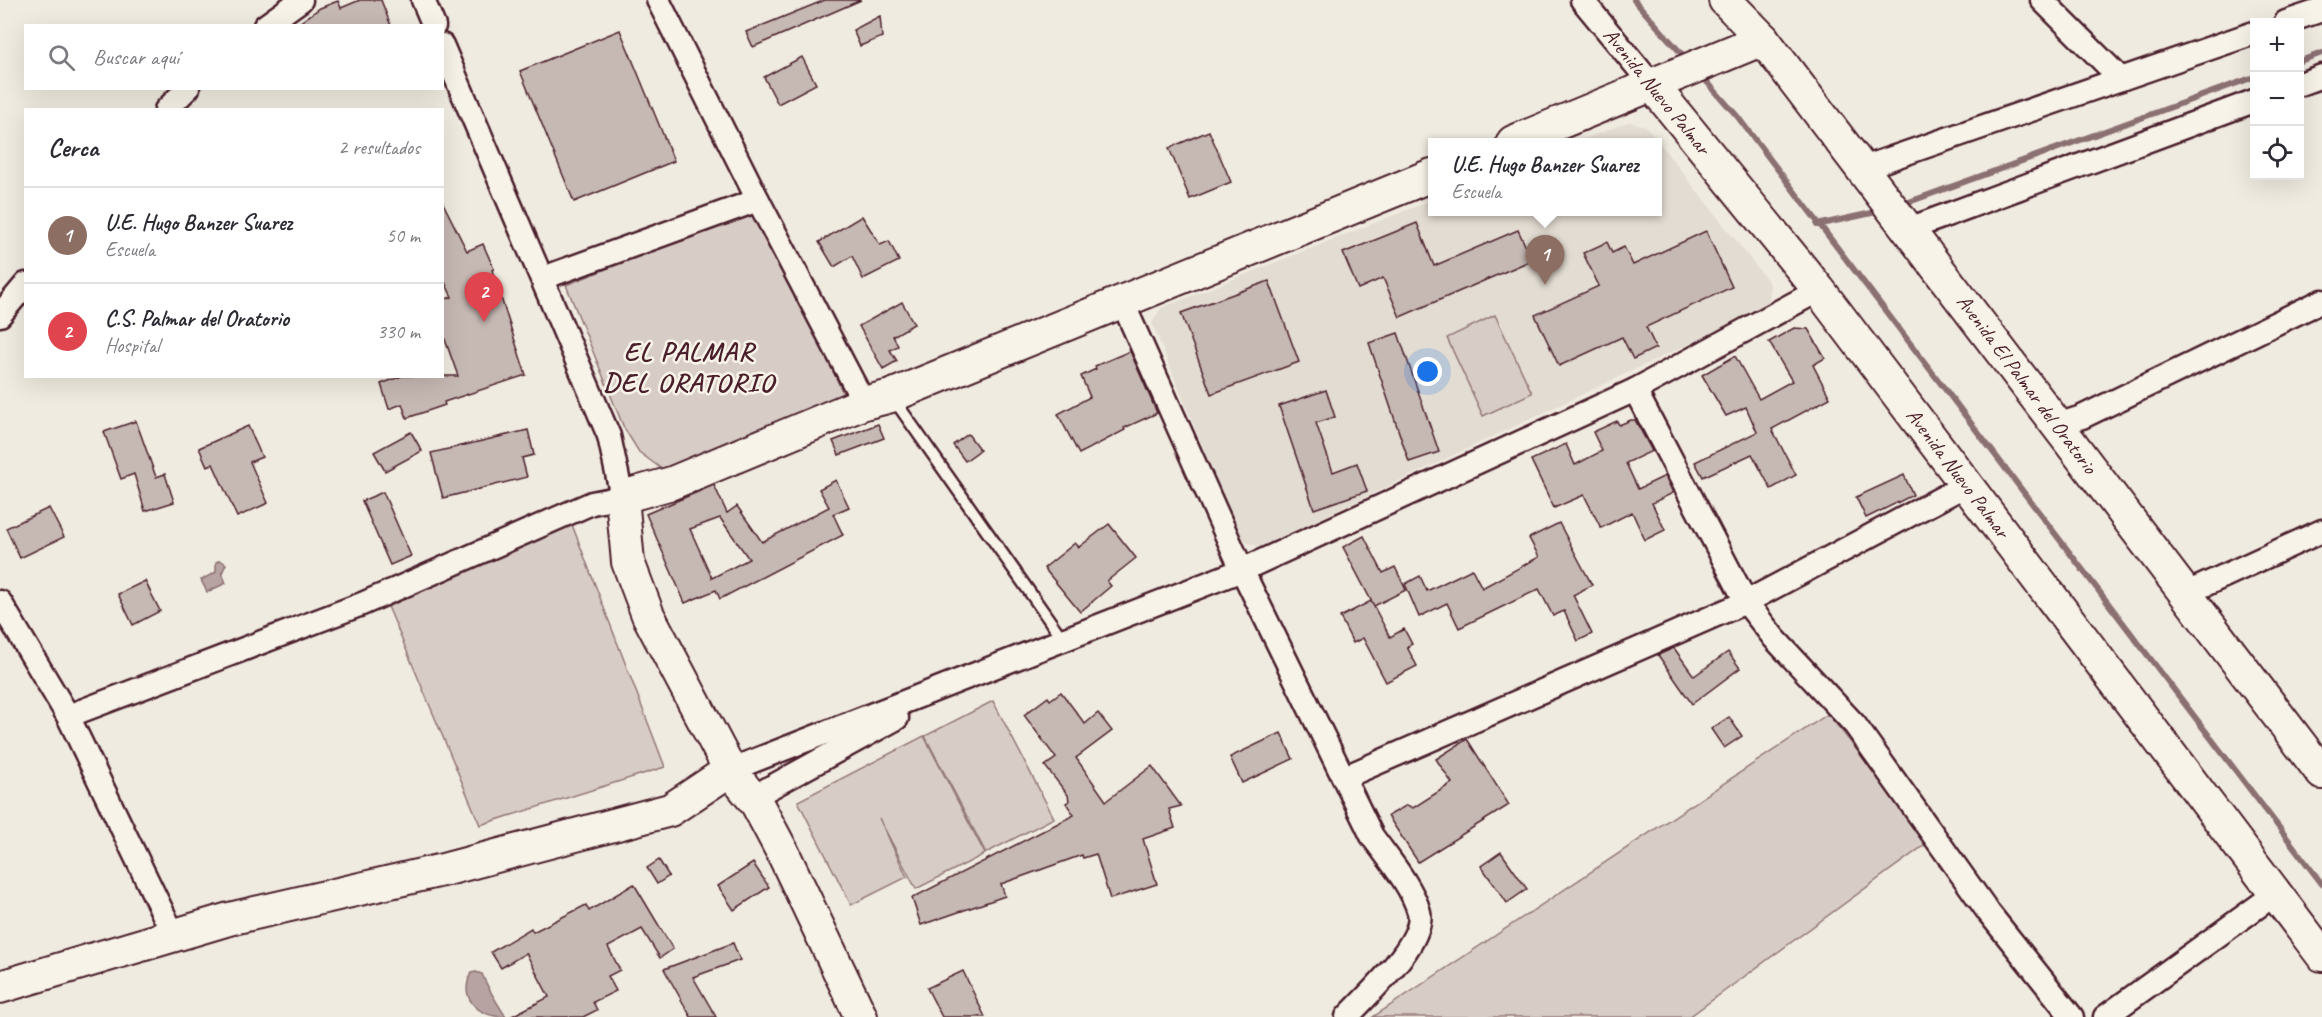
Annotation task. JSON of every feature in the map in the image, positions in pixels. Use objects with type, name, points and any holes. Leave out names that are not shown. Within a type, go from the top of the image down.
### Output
[{"type":"main road","name":"Avenida El Palmar del Oratorio","points":[[1725,0],[1763,39],[1863,168],[2322,773]]},
{"type":"main road","points":[[1523,138],[1763,39]]},
{"type":"main road","name":"Avenida Nuevo Palmar","points":[[1664,81],[1819,290],[2322,955]]},
{"type":"main road","points":[[861,1017],[783,853],[757,804],[730,770],[648,615],[628,562],[622,497],[672,483],[1428,177]]},
{"type":"main road","points":[[0,987],[229,919],[447,869],[670,810],[730,770]]},
{"type":"street","points":[[268,24],[301,0]]},
{"type":"street","points":[[423,0],[433,24]]},
{"type":"street","points":[[658,0],[758,200],[877,399]]},
{"type":"street","name":"Avenida Nuevo Palmar","points":[[1582,0],[1664,81]]},
{"type":"street","points":[[2042,0],[2121,79]]},
{"type":"street","points":[[2298,18],[2322,10]]},
{"type":"street","points":[[1863,168],[2250,34]]},
{"type":"street","points":[[68,716],[362,604],[592,503],[622,497],[609,436],[444,50]]},
{"type":"street","points":[[2304,83],[2322,76]]},
{"type":"street","points":[[168,108],[186,90]]},
{"type":"street","points":[[1909,228],[2250,102]]},
{"type":"street","points":[[543,278],[758,200]]},
{"type":"street","points":[[0,315],[24,286]]},
{"type":"street","points":[[730,770],[1242,570],[1635,390],[1819,290]]},
{"type":"street","points":[[1122,301],[1242,570],[1372,836],[1400,875],[1419,913],[1416,937],[1347,1017]]},
{"type":"street","points":[[2057,425],[2082,417],[2322,301]]},
{"type":"street","points":[[1635,390],[1746,602],[1774,638],[1855,726],[1989,913],[2072,1017]]},
{"type":"street","points":[[1345,777],[1746,602],[1966,485]]},
{"type":"street","points":[[2187,593],[2322,531]]},
{"type":"street","points":[[0,602],[68,716],[174,936]]},
{"type":"street","points":[[757,804],[764,791],[979,673]]},
{"type":"street","points":[[2105,1017],[2275,894]]},
{"type":"lane","points":[[877,399],[1064,641]]},
{"type":"shaded area","points":[[1628,122],[1646,126],[1655,138],[1587,138]]},
{"type":"shaded area","points":[[1662,146],[1770,284],[1769,306],[1260,547],[1241,541],[1152,323],[1161,308],[1428,202],[1428,216],[1662,216]]},
{"type":"shaded area","points":[[755,210],[804,306],[845,398],[667,473],[639,452],[624,428],[566,285]]},
{"type":"shaded area","points":[[1495,315],[1532,393],[1483,416],[1447,338]]},
{"type":"shaded area","points":[[571,522],[665,767],[480,825],[387,604]]},
{"type":"shaded area","points":[[220,560],[226,564],[222,573],[226,583],[207,592],[201,580],[216,572],[216,562]]},
{"type":"shaded area","points":[[993,701],[1054,818],[986,853],[925,736]]},
{"type":"shaded area","points":[[1828,714],[1930,841],[1689,1017],[1373,1017]]},
{"type":"shaded area","points":[[924,736],[985,854],[916,889],[879,818],[907,877],[851,905],[798,801]]},
{"type":"shaded area","points":[[471,973],[482,974],[506,1017],[488,1014],[474,1006],[467,992]]},
{"type":"building","points":[[360,0],[381,0],[390,24],[298,24],[320,8],[338,1],[341,8]]},
{"type":"building","points":[[825,0],[861,0],[753,47],[746,32]]},
{"type":"building","points":[[880,16],[882,37],[860,46],[853,30]]},
{"type":"building","points":[[620,30],[674,161],[574,202],[520,71]]},
{"type":"building","points":[[802,57],[816,84],[778,104],[764,77]]},
{"type":"building","points":[[1209,131],[1231,182],[1190,199],[1169,148]]},
{"type":"building","points":[[444,205],[467,251],[483,244],[494,269],[492,270],[526,375],[444,402],[445,405],[407,418],[402,404],[389,409],[381,384],[397,378],[458,376],[444,337],[444,299],[452,297],[444,280]]},
{"type":"building","points":[[862,216],[880,245],[889,241],[899,261],[863,279],[852,256],[834,267],[819,242]]},
{"type":"building","points":[[1417,223],[1434,266],[1518,230],[1532,260],[1400,317],[1383,278],[1358,289],[1343,253]]},
{"type":"building","points":[[1706,231],[1732,287],[1646,327],[1656,348],[1633,359],[1622,337],[1559,366],[1535,315],[1599,286],[1583,253],[1607,242],[1612,253],[1624,247],[1633,265]]},
{"type":"building","points":[[1269,281],[1299,362],[1211,394],[1181,313]]},
{"type":"building","points":[[902,302],[914,324],[893,336],[898,346],[890,350],[897,361],[883,369],[859,326]]},
{"type":"building","points":[[1794,328],[1808,329],[1825,358],[1813,365],[1830,398],[1772,429],[1796,475],[1771,489],[1752,454],[1703,477],[1695,462],[1757,432],[1746,407],[1726,416],[1702,375],[1735,356],[1759,399],[1792,381],[1769,342]]},
{"type":"building","points":[[1398,333],[1439,452],[1409,462],[1369,343]]},
{"type":"building","points":[[1130,351],[1157,413],[1124,428],[1125,430],[1079,454],[1058,414],[1090,397],[1081,376],[1096,369],[1095,366]]},
{"type":"building","points":[[1326,390],[1335,417],[1316,423],[1333,472],[1357,463],[1367,491],[1314,509],[1279,406]]},
{"type":"building","points":[[1635,420],[1652,451],[1626,463],[1638,489],[1665,476],[1673,493],[1652,503],[1665,530],[1645,540],[1632,512],[1601,528],[1584,495],[1554,508],[1531,460],[1566,444],[1575,465],[1602,451],[1593,432],[1617,421],[1619,425]]},
{"type":"building","points":[[136,421],[156,477],[165,474],[174,502],[145,511],[134,474],[121,479],[104,432]]},
{"type":"building","points":[[878,424],[884,438],[839,455],[833,441]]},
{"type":"building","points":[[248,426],[262,457],[250,462],[268,503],[237,517],[213,464],[207,466],[199,448]]},
{"type":"building","points":[[528,430],[534,455],[522,458],[527,477],[443,498],[431,453]]},
{"type":"building","points":[[411,432],[422,451],[385,471],[374,452]]},
{"type":"building","points":[[968,434],[980,450],[965,461],[953,445]]},
{"type":"building","points":[[1904,475],[1913,495],[1866,518],[1856,497]]},
{"type":"building","points":[[836,480],[849,507],[833,514],[843,535],[720,599],[716,590],[685,603],[646,514],[714,485],[727,513],[737,506],[762,542],[829,507],[819,489]],"holes":[[[720,518],[749,559],[712,578],[690,529]]]},
{"type":"building","points":[[383,492],[411,556],[390,565],[362,501]]},
{"type":"building","points":[[49,508],[64,537],[20,558],[6,528]]},
{"type":"building","points":[[1559,523],[1592,585],[1573,595],[1592,634],[1578,641],[1564,611],[1553,616],[1539,589],[1459,628],[1447,603],[1419,617],[1405,584],[1420,576],[1427,591],[1472,569],[1482,588],[1539,557],[1529,538]]},
{"type":"building","points":[[1109,524],[1136,558],[1107,581],[1111,586],[1080,612],[1044,568],[1075,543],[1079,547]]},
{"type":"building","points":[[1364,536],[1383,573],[1395,567],[1406,590],[1374,606],[1343,547]]},
{"type":"building","points":[[145,581],[160,611],[133,625],[118,594]]},
{"type":"building","points":[[1371,601],[1390,637],[1404,629],[1412,644],[1407,647],[1417,666],[1386,682],[1363,638],[1353,643],[1340,617]]},
{"type":"building","points":[[1674,648],[1694,676],[1728,652],[1740,668],[1692,704],[1658,655]]},
{"type":"building","points":[[1061,692],[1085,724],[1098,713],[1112,731],[1076,758],[1106,801],[1152,766],[1181,806],[1169,809],[1175,828],[1143,839],[1157,884],[1110,899],[1096,854],[1083,858],[1082,855],[1001,884],[1005,896],[921,925],[912,898],[1074,815],[1066,803],[1069,801],[1068,795],[1045,766],[1056,758],[1024,715],[1048,697],[1050,700]]},
{"type":"building","points":[[1729,717],[1742,736],[1724,748],[1711,729]]},
{"type":"building","points":[[1281,733],[1293,759],[1242,783],[1230,757]]},
{"type":"building","points":[[1467,739],[1509,805],[1418,862],[1388,816],[1407,805],[1413,808],[1452,783],[1436,759]]},
{"type":"building","points":[[1501,852],[1527,889],[1507,903],[1481,866]]},
{"type":"building","points":[[659,860],[669,876],[657,884],[647,868]]},
{"type":"building","points":[[753,863],[769,887],[734,910],[718,886]]},
{"type":"building","points":[[634,884],[673,949],[660,958],[642,929],[608,947],[620,970],[608,976],[616,991],[593,1002],[597,1010],[583,1017],[510,1017],[549,997],[526,953],[501,968],[491,952],[531,928],[533,932],[586,905],[589,911]]},
{"type":"building","points":[[733,943],[740,960],[693,977],[716,1017],[691,1017],[664,969]]},
{"type":"building","points":[[963,971],[985,1017],[942,1017],[927,988]]},
{"type":"waterway","points":[[1634,0],[1688,61]]},
{"type":"waterway","points":[[2304,60],[2322,53]]},
{"type":"waterway","points":[[1701,75],[1737,116],[2322,884]]},
{"type":"waterway","points":[[1909,202],[2250,78]]},
{"type":"waterway","points":[[1817,225],[1881,211]]},
{"type":"place","name":"U.E. Hugo Banzer Suarez","points":[[1545,285]]},
{"type":"place","name":"C.S. Palmar del Oratorio","points":[[484,322]]},
{"type":"district","name":"EL PALMAR DEL ORATORIO","points":[[689,366]]}]
